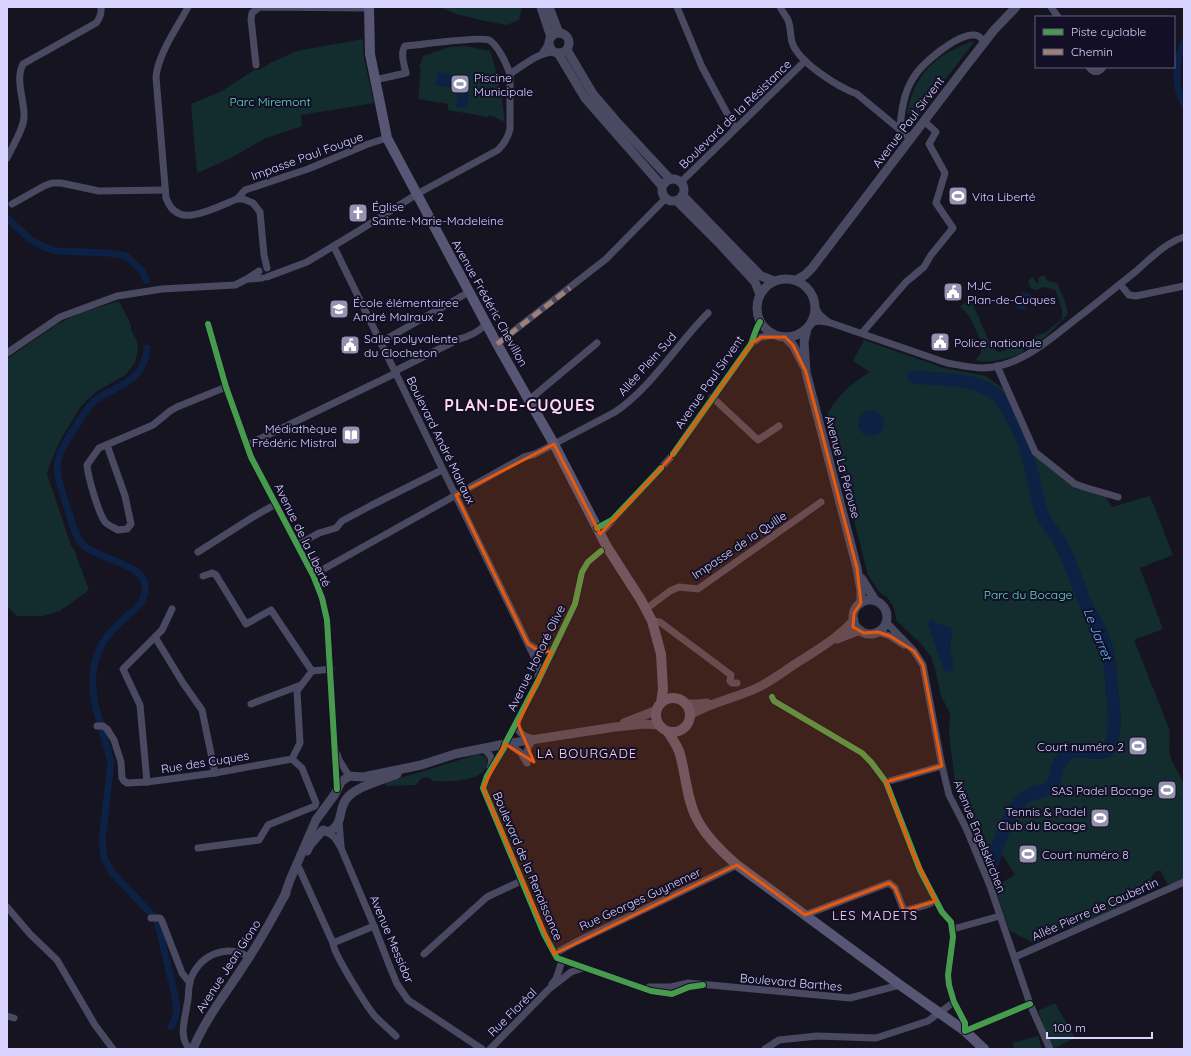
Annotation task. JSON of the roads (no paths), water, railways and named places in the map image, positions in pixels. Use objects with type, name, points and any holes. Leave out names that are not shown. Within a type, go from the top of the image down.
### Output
[{"type":"main road","name":"Avenue Frédéric Chevillon","points":[[369,8],[370,54],[387,138],[497,344],[554,444],[607,547],[652,621],[661,654],[662,673],[659,706]]},
{"type":"main road","points":[[662,673],[669,687],[689,709],[690,715],[689,721],[681,730],[676,732],[668,732]]},
{"type":"main road","points":[[681,701],[669,698],[659,706],[657,720],[659,725],[668,732],[678,750],[697,819],[710,838],[724,854],[737,865],[965,1031],[978,1047]]},
{"type":"main road","points":[[678,750],[681,730]]},
{"type":"street","points":[[7,158],[23,124],[25,116],[20,74],[23,64],[96,23],[102,12],[101,7]]},
{"type":"street","points":[[12,204],[52,183],[62,183],[99,191],[165,190],[157,70],[160,59],[188,7]]},
{"type":"street","points":[[256,65],[251,19],[252,13],[259,7],[369,8]]},
{"type":"street","points":[[541,7],[553,38]]},
{"type":"street","points":[[549,7],[553,38],[551,48],[560,51],[617,122],[670,179]]},
{"type":"street","points":[[677,7],[702,67],[735,128]]},
{"type":"street","points":[[780,7],[788,21],[792,42],[804,61],[847,90],[857,94],[910,138]]},
{"type":"street","name":"Avenue Paul Sirvent","points":[[824,253],[910,138],[1013,7]]},
{"type":"street","name":"Avenue Paul Sirvent","points":[[998,26],[1016,7]]},
{"type":"street","points":[[1047,7],[1053,16]]},
{"type":"street","points":[[1051,7],[1057,16]]},
{"type":"street","points":[[510,74],[542,54],[560,51],[570,44],[568,37],[566,35],[553,38],[542,54]]},
{"type":"street","points":[[900,130],[904,98],[912,80],[923,65],[942,49],[967,36],[975,35],[980,37],[985,42]]},
{"type":"street","points":[[7,353],[60,317],[117,296],[162,289],[235,285],[264,272],[281,272],[307,262],[334,247],[417,194],[492,153],[504,144],[509,135],[510,74],[507,64],[490,41],[486,39],[472,39],[405,46],[402,53],[406,73],[375,80]]},
{"type":"street","points":[[560,51],[585,98],[662,186]]},
{"type":"street","name":"Boulevard de la Résistance","points":[[681,182],[804,61]]},
{"type":"street","points":[[1090,68],[1097,72],[1102,68]]},
{"type":"street","points":[[862,333],[906,282],[924,267],[931,255],[953,228],[936,203],[945,173],[929,144],[936,132],[924,121]]},
{"type":"street","name":"Impasse Paul Fouque","points":[[165,190],[170,206],[174,211],[184,216],[197,214],[237,199],[246,190],[308,169],[368,144],[387,138]]},
{"type":"street","points":[[670,179],[677,179],[681,182],[685,190],[680,198],[669,200],[662,193],[662,186],[664,182],[670,179]]},
{"type":"street","points":[[497,344],[606,259],[666,198]]},
{"type":"street","points":[[680,198],[761,276],[774,281]]},
{"type":"street","points":[[680,198],[752,278],[760,295]]},
{"type":"street","points":[[237,199],[250,201],[258,208],[260,212],[264,272]]},
{"type":"street","points":[[809,326],[814,315],[814,299],[809,290],[803,284],[796,280],[785,279],[774,281],[766,287],[757,302],[758,315],[760,322],[766,330],[774,335],[785,337],[796,336],[818,321],[828,322],[947,363],[984,368],[998,366],[1018,359],[1042,346],[1163,248],[1184,237]]},
{"type":"street","name":"Boulevard André Malraux","points":[[334,247],[539,667],[538,681]]},
{"type":"street","points":[[796,280],[805,275],[824,253]]},
{"type":"street","points":[[809,290],[810,278],[824,253]]},
{"type":"street","points":[[1120,284],[1129,295],[1136,296],[1184,286]]},
{"type":"street","points":[[381,342],[469,292]]},
{"type":"street","points":[[815,307],[820,315],[828,322]]},
{"type":"street","name":"Allée Plein Sud","points":[[314,575],[524,457],[535,454],[615,412],[625,405],[654,375],[708,313]]},
{"type":"street","points":[[247,445],[459,339],[465,338],[483,327],[486,323]]},
{"type":"street","name":"Avenue de la Liberté","points":[[208,324],[226,387],[251,457],[314,575],[322,598],[327,620],[331,669],[337,789]]},
{"type":"street","name":"Avenue La Pérouse","points":[[809,326],[804,342],[806,372],[857,568],[861,591],[861,603]]},
{"type":"street","name":"Avenue Paul Sirvent","points":[[600,534],[670,458],[751,344],[761,337],[774,335]]},
{"type":"street","name":"Avenue La Pérouse","points":[[785,337],[793,346],[806,372]]},
{"type":"street","points":[[530,400],[597,343]]},
{"type":"street","points":[[998,366],[1035,452],[1075,484],[1118,497]]},
{"type":"street","points":[[107,445],[125,496],[131,524],[127,529],[118,530],[106,523],[99,509],[87,465],[99,448],[153,425],[177,407],[226,387]]},
{"type":"street","points":[[712,397],[758,440],[779,426]]},
{"type":"street","points":[[297,545],[319,533],[336,528],[342,521],[442,470]]},
{"type":"street","name":"Impasse de la Quille","points":[[646,609],[670,591],[679,587],[698,589],[821,502]]},
{"type":"street","points":[[198,552],[276,504]]},
{"type":"street","name":"Avenue Honoré Olive","points":[[487,776],[504,748],[575,604],[584,567],[601,551]]},
{"type":"street","name":"Avenue La Pérouse","points":[[857,568],[867,589],[875,600]]},
{"type":"street","points":[[203,576],[212,573],[216,575],[246,624],[271,610],[312,671]]},
{"type":"street","points":[[868,600],[875,600],[883,606],[886,611],[886,622],[883,628],[878,632],[869,634],[860,630],[856,626],[854,613],[856,607],[861,603],[868,600]]},
{"type":"street","name":"Rue des Cuques","points":[[172,609],[162,630],[123,669],[140,705],[147,782],[215,773],[292,759]]},
{"type":"street","points":[[831,642],[854,620]]},
{"type":"street","points":[[652,621],[660,622],[731,675],[730,681],[738,683]]},
{"type":"street","name":"Avenue Engelskirchen","points":[[886,622],[914,651],[923,665],[949,795],[966,828],[990,886],[1030,1004],[1050,1049]]},
{"type":"street","points":[[690,715],[715,702],[761,686],[831,642],[860,630]]},
{"type":"street","name":"Avenue Engelskirchen","points":[[878,632],[890,636],[914,651]]},
{"type":"street","points":[[155,637],[182,683],[202,710],[215,773]]},
{"type":"street","points":[[528,644],[537,650],[546,652],[553,650]]},
{"type":"street","points":[[198,848],[259,840],[268,825],[315,806],[316,803],[302,768],[292,759],[300,743],[297,690],[312,671],[331,669]]},
{"type":"street","points":[[251,704],[301,685]]},
{"type":"street","points":[[772,697],[774,701],[862,753],[886,782],[915,858],[942,912],[951,922],[953,929],[953,944],[948,975],[950,992],[965,1023],[965,1031],[1030,1004]]},
{"type":"street","points":[[681,701],[698,704],[715,702]]},
{"type":"street","points":[[615,726],[659,706]]},
{"type":"street","name":"Avenue Honoré Olive","points":[[520,715],[518,724],[520,734],[534,739]]},
{"type":"street","points":[[339,822],[341,808],[346,799],[355,792],[421,765],[455,754],[506,743],[615,726],[645,724],[659,725]]},
{"type":"street","points":[[100,726],[107,729],[114,740],[122,762],[122,778],[124,781],[127,783],[147,782]]},
{"type":"street","points":[[506,743],[521,753],[527,763],[525,755],[529,744],[534,739]]},
{"type":"street","name":"Avenue de la Liberté","points":[[335,746],[338,760],[351,777]]},
{"type":"street","points":[[482,748],[490,754],[492,758],[492,763],[487,776]]},
{"type":"street","points":[[351,777],[363,777],[421,765]]},
{"type":"street","points":[[886,782],[942,766]]},
{"type":"street","name":"Boulevard de la Renaissance","points":[[487,776],[483,788],[554,954],[557,958],[562,960]]},
{"type":"street","points":[[351,777],[356,785],[355,792]]},
{"type":"street","name":"Avenue Jean Giono","points":[[284,897],[316,820],[332,799],[341,782],[351,777]]},
{"type":"street","points":[[316,820],[326,831]]},
{"type":"street","name":"Avenue Jean Giono","points":[[193,1049],[202,1030],[273,919],[310,845],[326,831],[336,827],[339,822]]},
{"type":"street","name":"Avenue Messidor","points":[[339,822],[341,848]]},
{"type":"street","name":"Avenue Messidor","points":[[326,831],[335,838],[341,848],[394,978],[408,1000],[482,1049]]},
{"type":"street","name":"Rue Georges Guynemer","points":[[554,954],[737,865]]},
{"type":"street","points":[[299,868],[333,943],[333,948],[343,967],[374,1015],[396,1036]]},
{"type":"street","points":[[424,954],[487,897],[522,881]]},
{"type":"street","name":"Allée Pierre de Coubertin","points":[[1015,957],[1184,882]]},
{"type":"street","points":[[805,915],[889,883],[895,888],[904,911],[936,901]]},
{"type":"street","points":[[7,907],[30,934],[57,960],[95,1025],[113,1049]]},
{"type":"street","points":[[953,929],[1000,916]]},
{"type":"street","points":[[154,918],[160,918],[162,921],[182,973],[190,983]]},
{"type":"street","points":[[333,943],[374,926]]},
{"type":"street","points":[[190,1049],[186,1046],[183,1040],[183,1031],[190,983],[194,973],[200,964],[215,954],[225,951],[237,951],[249,957]]},
{"type":"street","name":"Boulevard Barthes","points":[[562,960],[651,991],[672,994],[703,985],[850,998],[900,985]]},
{"type":"street","name":"Rue Floréal","points":[[549,989],[556,979],[562,960]]},
{"type":"street","name":"Rue Floréal","points":[[490,1049],[549,989],[571,972],[583,968]]},
{"type":"street","points":[[765,1049],[779,1040],[817,1036],[876,1038],[928,1021],[954,1002]]},
{"type":"water","points":[[438,72],[463,76],[461,89],[435,85]]},
{"type":"water","points":[[458,92],[469,93],[467,108],[456,107]]},
{"type":"water","points":[[1023,291],[1031,294],[1025,311],[1016,308]]},
{"type":"water","points":[[871,410],[880,414],[884,423],[880,432],[871,436],[862,432],[858,423],[862,414]]},
{"type":"water","points":[[931,619],[938,624],[953,629],[950,647],[953,662],[953,670],[951,672],[944,670],[929,626],[928,621]]},
{"type":"waterway","points":[[1184,43],[1177,65],[1177,82],[1184,104]]},
{"type":"waterway","points":[[7,218],[31,240],[46,248],[57,251],[110,253],[126,256],[143,272],[146,280]]},
{"type":"waterway","points":[[106,557],[88,549],[76,535],[60,484],[57,466],[62,449],[88,408],[97,399],[123,385],[136,375],[145,359],[147,348]]},
{"type":"waterway","name":"Le Jarret","points":[[914,377],[969,382],[989,390],[998,396],[1003,402],[1017,426],[1023,441],[1042,514],[1065,552],[1086,605],[1103,637],[1111,670],[1114,732],[1110,746],[1103,752],[1097,753],[1078,751],[1071,752],[1066,755],[1059,763],[1055,780],[1051,786],[1045,790],[1024,798],[1019,803],[1009,819],[1001,837],[993,862]]},
{"type":"waterway","points":[[100,722],[94,700],[93,688],[94,666],[97,655],[109,634],[140,604],[145,586],[143,579],[132,568],[108,558]]},
{"type":"waterway","points":[[102,730],[111,762],[103,833]]},
{"type":"waterway","points":[[102,838],[104,857],[110,870],[153,916]]},
{"type":"waterway","points":[[156,920],[171,979]]},
{"type":"waterway","points":[[171,1027],[177,1010],[172,982]]},
{"type":"place","name":"Piscine Municipale","points":[[460,84]]},
{"type":"place","name":"Vita Liberté","points":[[958,196]]},
{"type":"place","name":"Église Sainte-Marie-Madeleine","points":[[358,213]]},
{"type":"place","name":"MJC Plan-de-Cuques","points":[[953,292]]},
{"type":"place","name":"École élémentairee André Malraux 2","points":[[339,309]]},
{"type":"place","name":"Police nationale","points":[[940,342]]},
{"type":"place","name":"Salle polyvalente du Clocheton","points":[[350,345]]},
{"type":"place","name":"Médiathèque Frédéric Mistral","points":[[351,435]]},
{"type":"place","name":"Court numéro 2","points":[[1138,746]]},
{"type":"place","name":"SAS Padel Bocage","points":[[1167,790]]},
{"type":"place","name":"Tennis & Padel Club du Bocage","points":[[1100,818]]},
{"type":"place","name":"Court numéro 8","points":[[1028,854]]},
{"type":"district","name":"PLAN-DE-CUQUES","points":[[520,405]]},
{"type":"district","name":"LA BOURGADE","points":[[587,753]]},
{"type":"district","name":"LES MADETS","points":[[875,915]]},
{"type":"park label","name":"Parc Miremont","points":[[270,101]]},
{"type":"park label","name":"Parc du Bocage","points":[[1028,594]]}]
